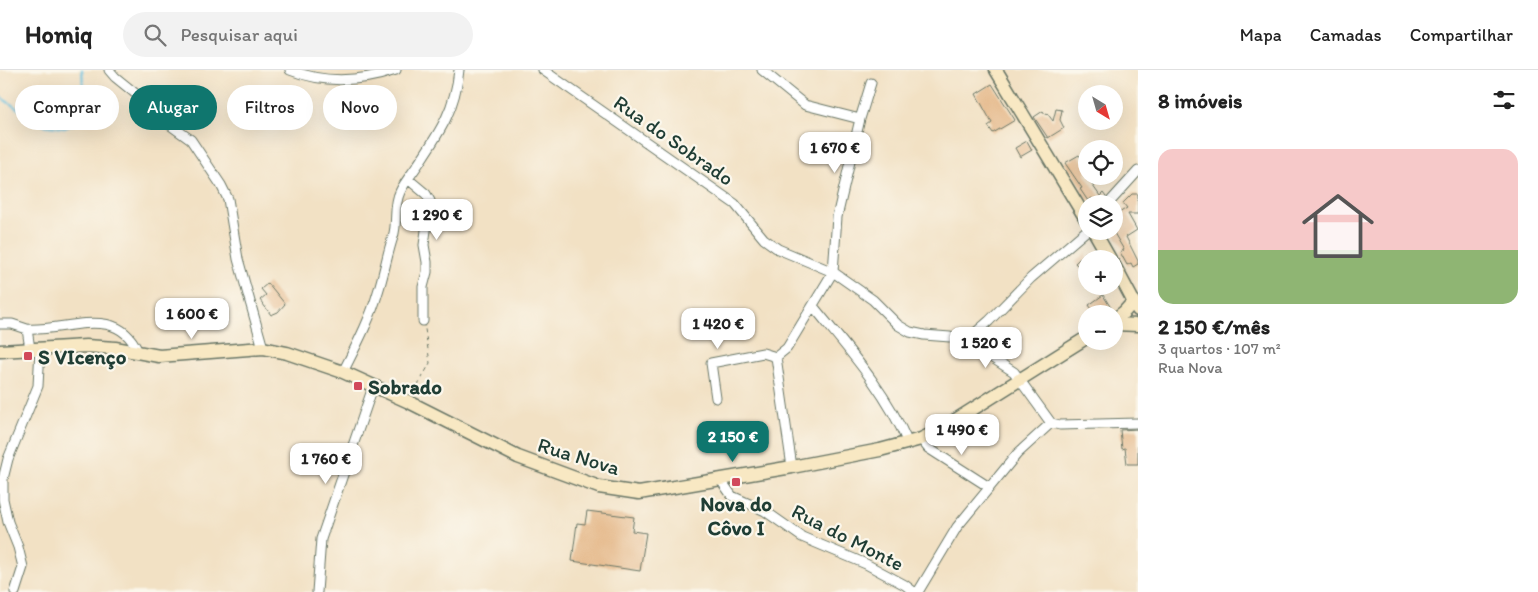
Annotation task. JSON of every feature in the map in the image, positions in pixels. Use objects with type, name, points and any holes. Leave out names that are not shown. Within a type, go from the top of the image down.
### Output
[{"type":"street","points":[[109,70],[114,77],[143,97],[159,117],[191,140],[221,185],[228,199],[238,259],[263,348]]},
{"type":"street","points":[[290,70],[320,79],[336,81],[375,77],[396,70]]},
{"type":"street","points":[[342,372],[361,336],[378,292],[389,246],[394,235],[394,210],[400,192],[444,124],[452,108],[458,87],[459,70]]},
{"type":"street","name":"Rua do Sobrado","points":[[543,70],[735,204],[764,239],[778,249],[834,272],[873,300],[898,325],[910,332],[950,337],[966,342],[1014,372],[1051,423]]},
{"type":"street","points":[[762,70],[773,74],[804,105],[860,119]]},
{"type":"street","points":[[996,70],[1078,206]]},
{"type":"street","points":[[776,357],[787,348],[834,272],[837,217],[860,119],[871,83]]},
{"type":"street","points":[[1116,195],[1138,171]]},
{"type":"street","points":[[408,179],[426,194],[430,201],[424,245],[427,272],[423,287],[423,322]]},
{"type":"street","points":[[966,342],[1030,278],[1078,238]]},
{"type":"street","points":[[1123,281],[1136,305],[1123,313]]},
{"type":"street","points":[[813,306],[867,372],[908,443]]},
{"type":"street","points":[[0,324],[12,324],[27,329],[50,329],[98,322],[108,324],[129,335],[138,352]]},
{"type":"street","points":[[1123,324],[1138,325]]},
{"type":"street","points":[[15,592],[23,567],[18,547],[8,522],[3,499],[3,479],[8,459],[38,386],[35,349],[27,329]]},
{"type":"street","name":"Rua Nova","points":[[0,351],[86,346],[159,356],[263,348],[287,353],[342,372],[409,402],[518,457],[599,487],[639,492],[792,467],[880,450],[921,439],[938,431],[1078,343]]},
{"type":"street","points":[[716,398],[711,363],[764,353],[776,357]]},
{"type":"street","points":[[776,357],[792,467]]},
{"type":"street","points":[[319,591],[321,539],[373,387]]},
{"type":"street","points":[[918,592],[958,526],[970,513],[988,487],[1017,454],[1051,423],[1060,425],[1138,422]]},
{"type":"street","points":[[921,439],[928,448],[988,487]]},
{"type":"street","name":"Rua do Monte","points":[[720,479],[732,496],[765,511],[802,538],[866,564],[914,592]]},
{"type":"path","points":[[409,402],[430,363],[429,348],[423,322]]},
{"type":"building","points":[[992,84],[1015,120],[993,133],[988,126],[992,123],[976,94]]},
{"type":"building","points":[[1056,109],[1062,110],[1060,120],[1064,128],[1048,138],[1034,117],[1043,111],[1053,121]]},
{"type":"building","points":[[1027,141],[1032,150],[1020,157],[1015,148]]},
{"type":"building","points":[[1078,156],[1078,182],[1065,163]]},
{"type":"building","points":[[1080,185],[1092,185],[1099,195],[1084,195],[1080,189],[1082,188]]},
{"type":"building","points":[[1132,194],[1138,194],[1138,214],[1128,214],[1137,230],[1126,237],[1138,261],[1138,264],[1133,267],[1131,263],[1127,265],[1123,258],[1124,250],[1118,240],[1123,240],[1123,210],[1127,208],[1123,203]]},
{"type":"building","points":[[268,283],[285,304],[278,312],[271,315],[260,300],[266,295],[261,289]]},
{"type":"building","points":[[1103,295],[1109,305],[1089,305]]},
{"type":"building","points":[[1138,429],[1138,464],[1127,464],[1125,448],[1122,449],[1120,430]]},
{"type":"building","points":[[587,511],[634,517],[632,531],[646,533],[640,571],[572,561],[577,523],[585,524]]},
{"type":"waterway","points":[[0,97],[43,125],[64,128],[78,122],[84,100],[82,70]]},
{"type":"place","name":"S VIcenço","points":[[28,356]]},
{"type":"place","name":"Sobrado","points":[[358,386]]},
{"type":"place","name":"Nova do Côvo I","points":[[736,482]]}]
